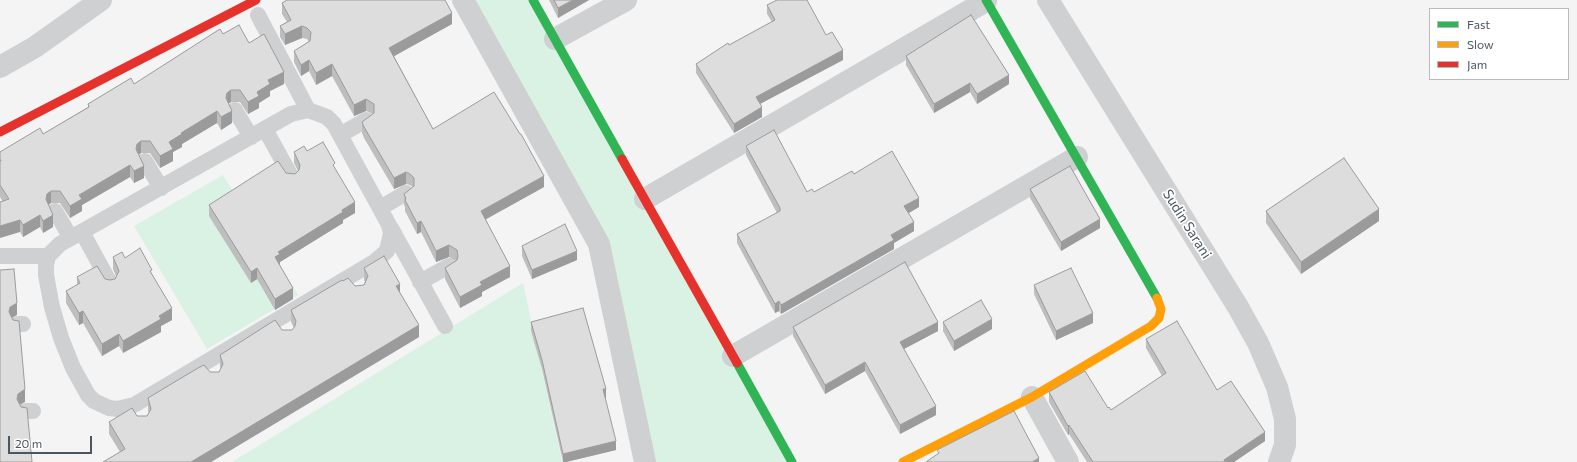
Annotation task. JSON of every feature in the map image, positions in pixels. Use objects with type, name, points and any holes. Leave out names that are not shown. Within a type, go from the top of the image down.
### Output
[{"type":"street","points":[[0,67],[35,47],[101,0]]},
{"type":"street","points":[[463,0],[598,244],[645,462]]},
{"type":"street","points":[[533,0],[792,462]]},
{"type":"street","points":[[555,39],[626,0]]},
{"type":"street","points":[[645,199],[986,0],[1155,294],[1161,309],[1160,318],[1151,326],[1032,397],[903,462]]},
{"type":"street","name":"Sudin Sarani","points":[[1048,0],[1238,307],[1258,343],[1277,387],[1285,419],[1284,445],[1279,462]]},
{"type":"street","points":[[0,132],[257,8]]},
{"type":"street","points":[[732,356],[1077,157]]},
{"type":"street","points":[[1032,397],[1068,462]]},
{"type":"lane","points":[[257,8],[286,56],[308,110]]},
{"type":"lane","points":[[235,110],[250,137]]},
{"type":"lane","points":[[389,225],[391,233],[387,251],[355,282],[278,318],[134,405],[126,408],[109,408],[94,401],[88,395],[73,368],[61,338],[52,307],[46,275],[48,256],[54,249],[76,235],[291,114],[308,110],[327,117],[334,124],[445,326]]},
{"type":"lane","points":[[340,135],[366,120]]},
{"type":"lane","points":[[265,129],[291,176]]},
{"type":"lane","points":[[145,161],[161,188]]},
{"type":"lane","points":[[380,208],[406,193]]},
{"type":"lane","points":[[55,211],[76,235],[110,283]]},
{"type":"lane","points":[[0,256],[48,256]]},
{"type":"lane","points":[[420,282],[449,266]]},
{"type":"lane","points":[[278,318],[287,334]]},
{"type":"lane","points":[[206,362],[214,376]]},
{"type":"lane","points":[[134,405],[142,420]]},
{"type":"green space","points":[[463,0],[535,0],[793,462],[645,462],[599,243]]},
{"type":"green space","points":[[223,175],[298,295],[207,349],[134,226]]},
{"type":"green space","points":[[523,283],[562,462],[232,462]]},
{"type":"building","points":[[287,0],[445,0],[452,13],[389,48],[433,129],[494,92],[521,134],[544,176],[481,211],[510,266],[480,282],[482,285],[460,297],[445,268],[457,260],[457,250],[449,245],[436,251],[421,221],[417,223],[405,200],[404,194],[414,186],[414,178],[406,172],[394,178],[364,127],[362,122],[374,113],[374,104],[366,99],[354,105],[332,64],[316,73],[309,60],[301,65],[294,51],[310,41],[311,32],[302,26],[285,34],[280,26],[291,20],[282,3]]},
{"type":"building","points":[[554,0],[573,0],[558,8]]},
{"type":"building","points":[[777,0],[807,0],[826,35],[832,32],[843,50],[756,97],[762,107],[734,124],[696,64],[728,43],[729,45],[775,20],[767,5]]},
{"type":"building","points":[[971,15],[1009,75],[977,94],[970,83],[934,104],[906,56]]},
{"type":"building","points":[[239,25],[249,43],[264,34],[284,72],[268,80],[270,84],[257,92],[259,96],[248,102],[240,90],[231,90],[227,93],[226,98],[232,111],[221,117],[217,111],[181,133],[182,134],[169,142],[173,149],[160,156],[150,141],[141,141],[137,144],[136,149],[144,166],[134,171],[130,165],[79,195],[82,199],[70,206],[60,191],[51,191],[47,194],[46,199],[53,215],[43,221],[40,215],[23,225],[20,220],[0,226],[0,202],[9,199],[0,185],[0,152],[40,128],[43,134],[89,107],[88,104],[131,78],[134,84],[220,29],[223,34]]},
{"type":"building","points":[[774,130],[807,192],[812,189],[814,192],[852,171],[854,174],[892,151],[919,198],[904,206],[914,222],[891,235],[894,240],[781,305],[779,301],[775,304],[737,234],[780,211],[780,208],[746,146]]},
{"type":"building","points":[[323,142],[335,163],[333,165],[355,202],[342,210],[343,212],[278,252],[280,254],[275,257],[293,288],[275,299],[257,268],[251,272],[209,205],[278,161],[286,173],[295,174],[299,170],[300,165],[294,152],[304,146],[307,151]]},
{"type":"building","points":[[1344,158],[1379,209],[1301,262],[1266,211]]},
{"type":"building","points":[[1070,166],[1100,219],[1061,242],[1030,189]]},
{"type":"building","points":[[565,224],[577,251],[532,270],[522,246]]},
{"type":"building","points":[[140,248],[152,270],[150,271],[172,308],[159,316],[161,319],[123,341],[119,334],[102,344],[83,311],[79,313],[66,291],[80,283],[77,277],[97,266],[105,279],[115,279],[119,271],[113,257],[122,252],[125,258]]},
{"type":"building","points":[[384,256],[400,284],[396,286],[419,325],[191,462],[103,462],[125,449],[109,422],[132,408],[137,416],[147,416],[151,409],[148,398],[204,365],[210,372],[219,372],[223,364],[220,355],[275,320],[282,330],[292,330],[296,321],[291,310],[342,280],[343,281],[348,278],[355,286],[364,285],[368,276],[364,268]]},
{"type":"building","points":[[905,262],[938,322],[900,342],[936,406],[900,425],[865,362],[825,385],[793,327]]},
{"type":"building","points":[[1071,268],[1093,313],[1056,331],[1034,285]]},
{"type":"building","points":[[14,269],[17,303],[10,307],[9,312],[13,320],[19,321],[25,389],[18,394],[17,399],[21,407],[27,408],[32,462],[0,462],[0,270]]},
{"type":"building","points":[[981,300],[992,319],[954,341],[943,322]]},
{"type":"building","points":[[583,308],[606,389],[603,389],[616,441],[563,454],[542,360],[531,322]]},
{"type":"building","points":[[1177,321],[1217,390],[1231,381],[1265,432],[1224,460],[1225,462],[1093,462],[1069,425],[1068,426],[1049,392],[1085,371],[1108,408],[1109,407],[1111,410],[1166,373],[1146,339]]},
{"type":"building","points":[[1014,411],[1039,458],[1032,462],[926,462],[939,453],[937,450]]},
{"type":"traffic: fast","points":[[533,0],[622,159]]},
{"type":"traffic: fast","points":[[986,0],[1157,298]]},
{"type":"traffic: fast","points":[[737,363],[792,462]]},
{"type":"traffic: slow","points":[[903,462],[1032,397],[1151,326],[1159,318],[1161,309],[1157,298]]},
{"type":"traffic: jam","points":[[0,132],[256,0]]},
{"type":"traffic: jam","points":[[622,159],[737,363]]}]
